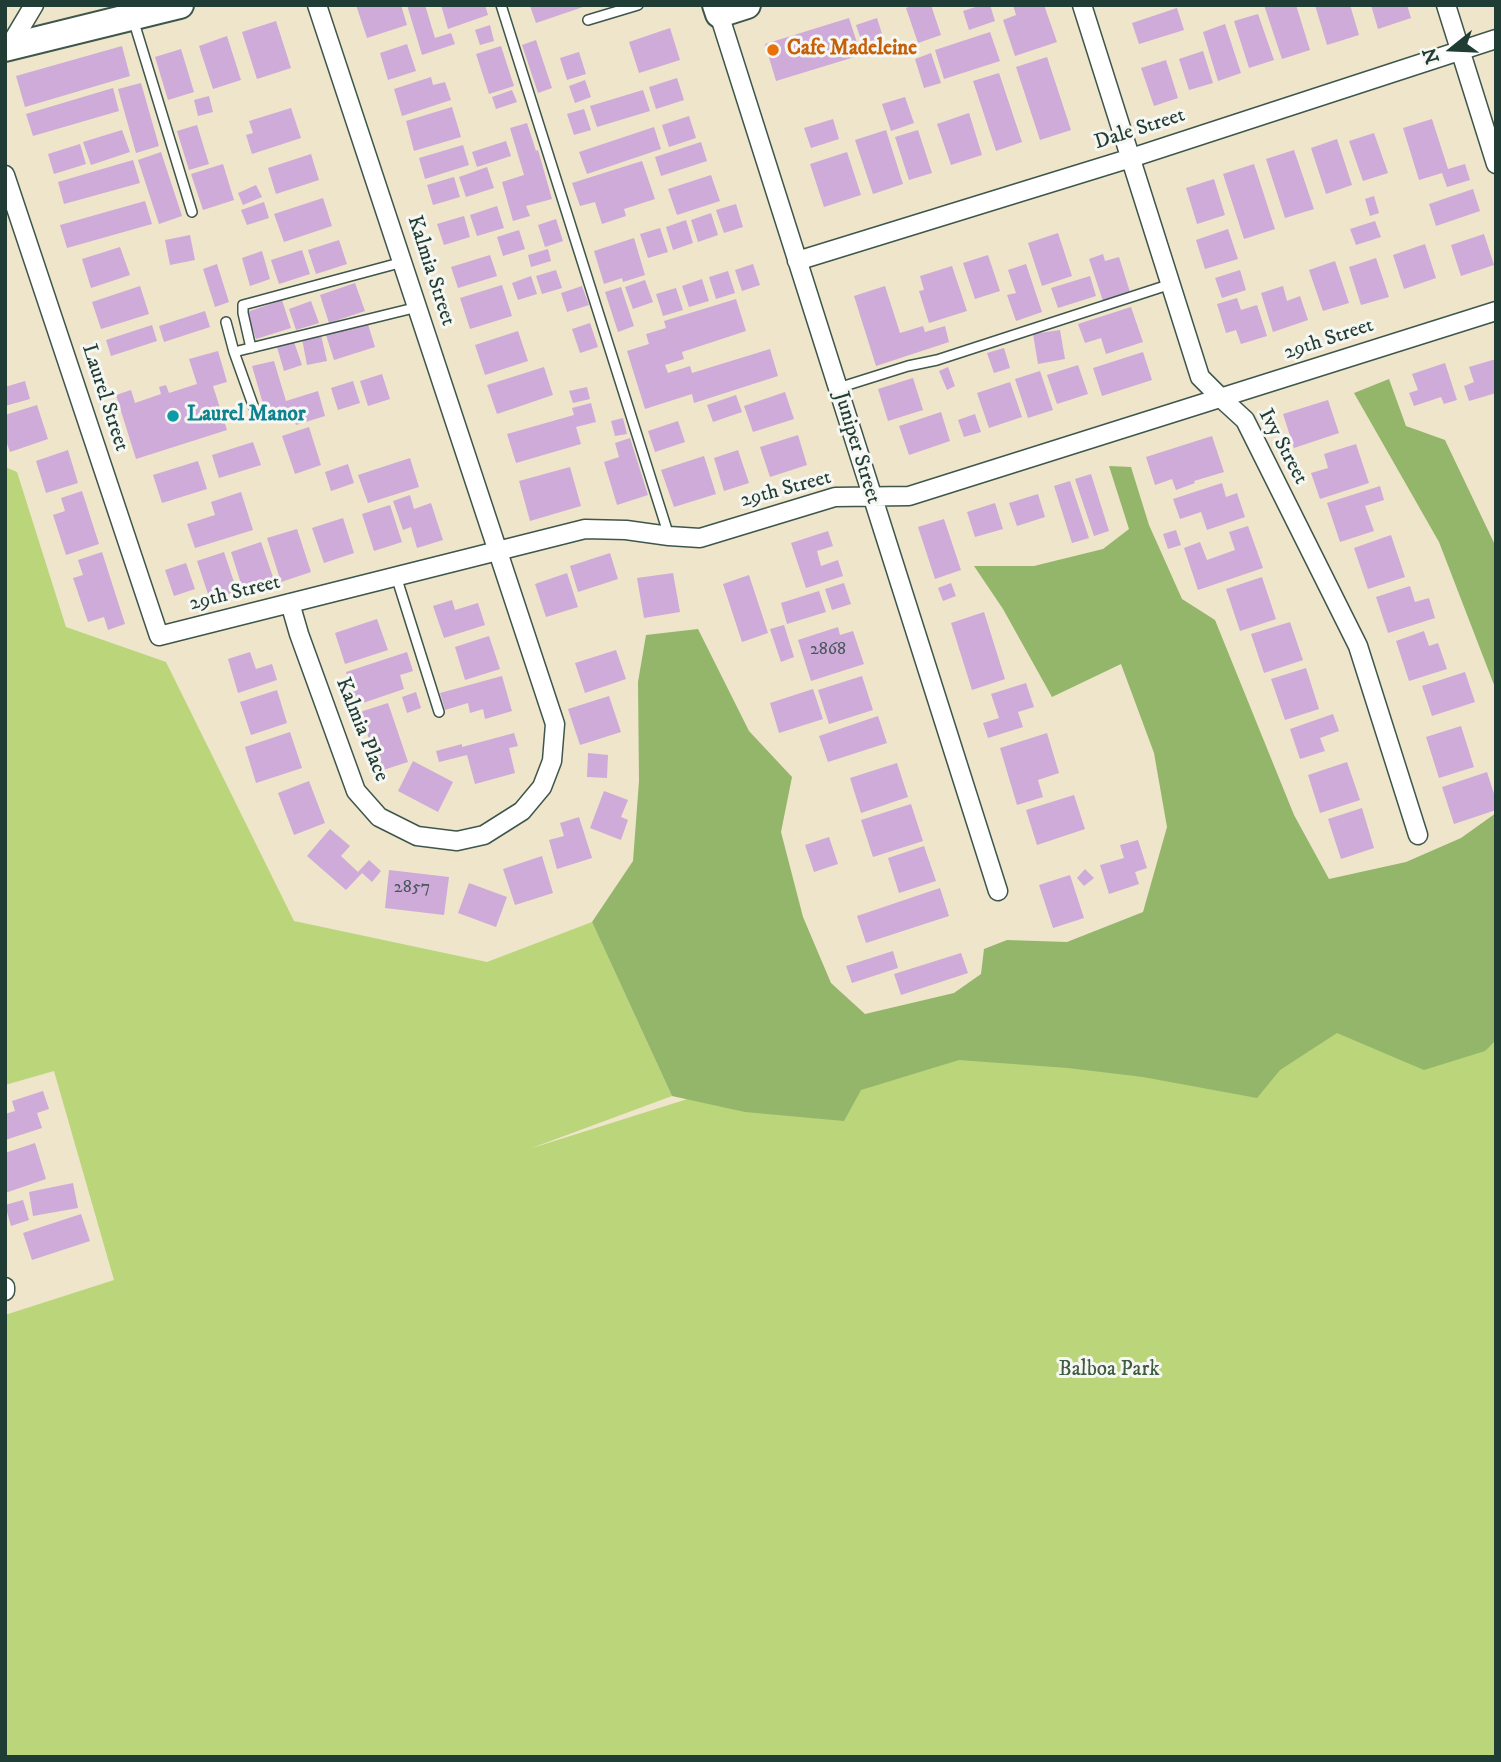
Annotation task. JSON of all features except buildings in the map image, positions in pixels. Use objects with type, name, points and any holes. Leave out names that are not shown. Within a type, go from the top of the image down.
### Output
[{"type":"main road","points":[[7,48],[180,5]]},
{"type":"main road","points":[[717,9],[747,5]]},
{"type":"street","points":[[7,48],[34,5]]},
{"type":"street","name":"Kalmia Street","points":[[317,5],[499,551]]},
{"type":"street","name":"Ivy Street","points":[[1082,5],[1200,377],[1245,420],[1358,646],[1418,835]]},
{"type":"street","points":[[1446,5],[1496,164]]},
{"type":"street","name":"Juniper Street","points":[[717,9],[998,891]]},
{"type":"street","name":"Dale Street","points":[[797,261],[1131,158],[1496,39]]},
{"type":"street","name":"Laurel Street","points":[[5,174],[159,636]]},
{"type":"street","name":"29th Street","points":[[159,636],[584,529],[626,530],[700,538],[835,497],[909,496],[1496,311]]},
{"type":"street","name":"Kalmia Place","points":[[290,603],[356,791],[379,817],[417,836],[457,841],[484,835],[522,811],[542,786],[552,761],[555,724],[499,551]]},
{"type":"lane","points":[[501,5],[669,536]]},
{"type":"lane","points":[[588,20],[638,5]]},
{"type":"lane","points":[[132,18],[192,212]]},
{"type":"lane","points":[[251,348],[243,305],[403,262]]},
{"type":"lane","points":[[838,388],[908,366],[937,360],[1171,284]]},
{"type":"lane","points":[[234,352],[418,307]]},
{"type":"lane","points":[[226,322],[254,408]]},
{"type":"lane","points":[[396,576],[439,712]]},
{"type":"green space","points":[[1389,379],[1406,426],[1445,440],[1496,547],[1496,690],[1439,542],[1354,393]]},
{"type":"green space","points":[[1109,466],[1131,467],[1149,525],[1182,599],[1215,620],[1294,815],[1329,879],[1406,862],[1461,838],[1496,813],[1496,1040],[1485,1051],[1424,1070],[1337,1033],[1280,1070],[1257,1098],[1143,1077],[959,1060],[861,1090],[844,1121],[745,1112],[672,1096],[592,922],[633,861],[639,781],[638,682],[646,635],[698,629],[749,731],[792,777],[781,832],[803,917],[831,983],[865,1014],[954,993],[981,974],[984,949],[1007,940],[1067,942],[1143,912],[1167,827],[1154,753],[1121,664],[1052,697],[1003,609],[974,566],[1034,566],[1103,549],[1129,529]]},
{"type":"green space","name":"Balboa Park","points":[[5,467],[17,472],[66,627],[166,662],[294,921],[487,962],[592,922],[672,1096],[529,1149],[1496,844],[1496,1757],[5,1757],[5,1315],[114,1280],[54,1071],[5,1085]]},
{"type":"place","name":"Cafe Madeleine","points":[[773,50]]},
{"type":"place","name":"Laurel Manor","points":[[173,416]]}]
